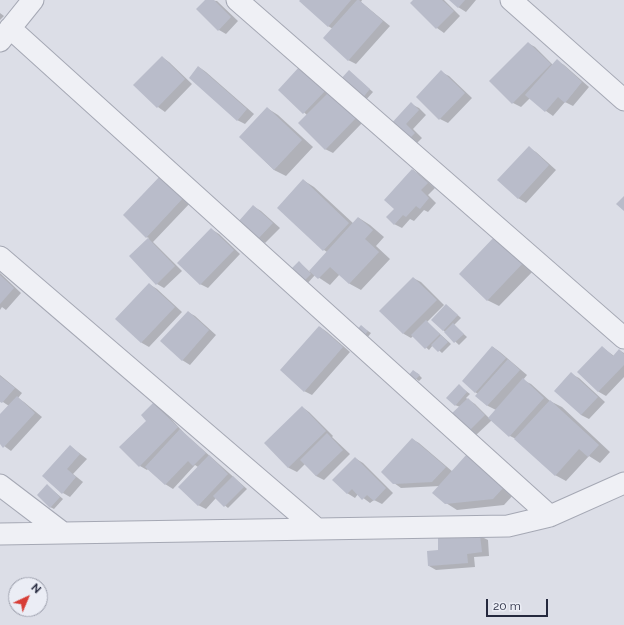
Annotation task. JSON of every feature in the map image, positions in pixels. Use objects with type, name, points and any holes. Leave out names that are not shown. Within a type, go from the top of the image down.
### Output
[{"type":"street","points":[[33,0],[5,35],[550,516]]},
{"type":"street","points":[[237,0],[624,338]]},
{"type":"street","points":[[511,0],[624,100]]},
{"type":"street","points":[[0,257],[317,529]]},
{"type":"street","points":[[0,534],[508,526],[550,516],[624,483]]},
{"type":"street","points":[[0,485],[63,533]]},
{"type":"building","points":[[205,0],[214,0],[231,17],[218,31],[196,9]]},
{"type":"building","points":[[351,0],[328,27],[299,1]]},
{"type":"building","points":[[357,0],[359,0],[383,21],[348,61],[323,38]]},
{"type":"building","points":[[413,0],[442,0],[454,11],[436,29],[410,3]]},
{"type":"building","points":[[449,0],[465,0],[458,8]]},
{"type":"building","points":[[528,42],[551,64],[512,104],[489,81]]},
{"type":"building","points":[[162,56],[185,79],[157,108],[133,85]]},
{"type":"building","points":[[557,59],[582,82],[565,103],[558,97],[545,112],[525,95]]},
{"type":"building","points":[[198,66],[247,109],[237,121],[189,78]]},
{"type":"building","points":[[300,66],[325,91],[303,114],[278,90]]},
{"type":"building","points":[[349,70],[370,89],[360,101],[339,81]]},
{"type":"building","points":[[441,70],[465,93],[439,120],[416,97]]},
{"type":"building","points":[[329,92],[356,118],[325,150],[298,123]]},
{"type":"building","points":[[411,102],[419,110],[406,124],[415,133],[406,142],[389,126]]},
{"type":"building","points":[[267,107],[302,140],[274,170],[239,137]]},
{"type":"building","points":[[529,146],[549,165],[518,199],[497,180]]},
{"type":"building","points":[[412,169],[428,183],[421,190],[429,198],[420,209],[416,206],[406,217],[403,215],[394,225],[386,217],[394,209],[384,200]]},
{"type":"building","points":[[162,174],[185,196],[146,238],[123,215]]},
{"type":"building","points":[[303,179],[349,223],[323,251],[277,208]]},
{"type":"building","points":[[624,196],[624,211],[616,204]]},
{"type":"building","points":[[253,205],[273,223],[257,240],[238,222]]},
{"type":"building","points":[[358,217],[373,230],[365,239],[379,252],[349,284],[330,267],[318,279],[309,271]]},
{"type":"building","points":[[211,228],[234,250],[200,285],[177,263]]},
{"type":"building","points":[[496,235],[524,262],[487,301],[459,274]]},
{"type":"building","points":[[148,238],[175,266],[156,285],[129,256]]},
{"type":"building","points":[[299,261],[311,274],[302,283],[289,271]]},
{"type":"building","points":[[0,275],[14,288],[0,304]]},
{"type":"building","points":[[413,277],[437,300],[403,334],[379,311]]},
{"type":"building","points":[[149,283],[175,307],[141,343],[115,319]]},
{"type":"building","points":[[446,304],[458,315],[443,331],[431,320]]},
{"type":"building","points":[[188,311],[209,330],[182,361],[160,341]]},
{"type":"building","points":[[426,320],[440,334],[425,349],[411,335]]},
{"type":"building","points":[[453,323],[464,334],[454,343],[444,332]]},
{"type":"building","points":[[361,325],[368,331],[363,337],[356,331]]},
{"type":"building","points":[[319,326],[343,347],[304,392],[280,370]]},
{"type":"building","points":[[441,335],[448,342],[438,352],[431,345]]},
{"type":"building","points":[[492,346],[506,358],[475,393],[462,381]]},
{"type":"building","points":[[602,346],[613,356],[619,349],[624,354],[624,365],[598,392],[577,372]]},
{"type":"building","points":[[508,359],[520,370],[487,406],[475,396]]},
{"type":"building","points":[[413,370],[420,375],[415,380],[409,375]]},
{"type":"building","points":[[571,372],[598,397],[581,415],[554,391]]},
{"type":"building","points":[[0,376],[15,388],[2,403],[0,402]]},
{"type":"building","points":[[523,378],[544,398],[509,437],[488,418]]},
{"type":"building","points":[[459,384],[467,392],[455,406],[446,398]]},
{"type":"building","points":[[17,396],[35,413],[3,448],[0,444],[0,414]]},
{"type":"building","points":[[468,398],[485,415],[467,433],[450,415]]},
{"type":"building","points":[[550,400],[599,445],[588,457],[579,449],[555,476],[514,439]]},
{"type":"building","points":[[153,403],[178,427],[139,467],[119,447],[146,421],[141,415]]},
{"type":"building","points":[[302,406],[326,431],[288,468],[264,443]]},
{"type":"building","points":[[180,429],[206,453],[193,466],[188,461],[165,485],[145,467]]},
{"type":"building","points":[[327,433],[343,450],[316,476],[300,460]]},
{"type":"building","points":[[412,438],[446,467],[432,482],[393,484],[381,472]]},
{"type":"building","points":[[70,445],[80,454],[67,469],[76,477],[62,494],[42,476]]},
{"type":"building","points":[[467,454],[505,486],[493,499],[445,504],[432,493]]},
{"type":"building","points":[[209,455],[228,474],[198,506],[178,487]]},
{"type":"building","points":[[355,457],[386,488],[374,501],[367,495],[362,500],[352,489],[347,494],[332,480]]},
{"type":"building","points":[[233,476],[244,487],[224,507],[213,496]]},
{"type":"building","points":[[47,484],[60,497],[50,508],[37,495]]},
{"type":"building","points":[[480,535],[482,552],[467,554],[468,563],[428,566],[427,551],[438,550],[438,538]]}]
